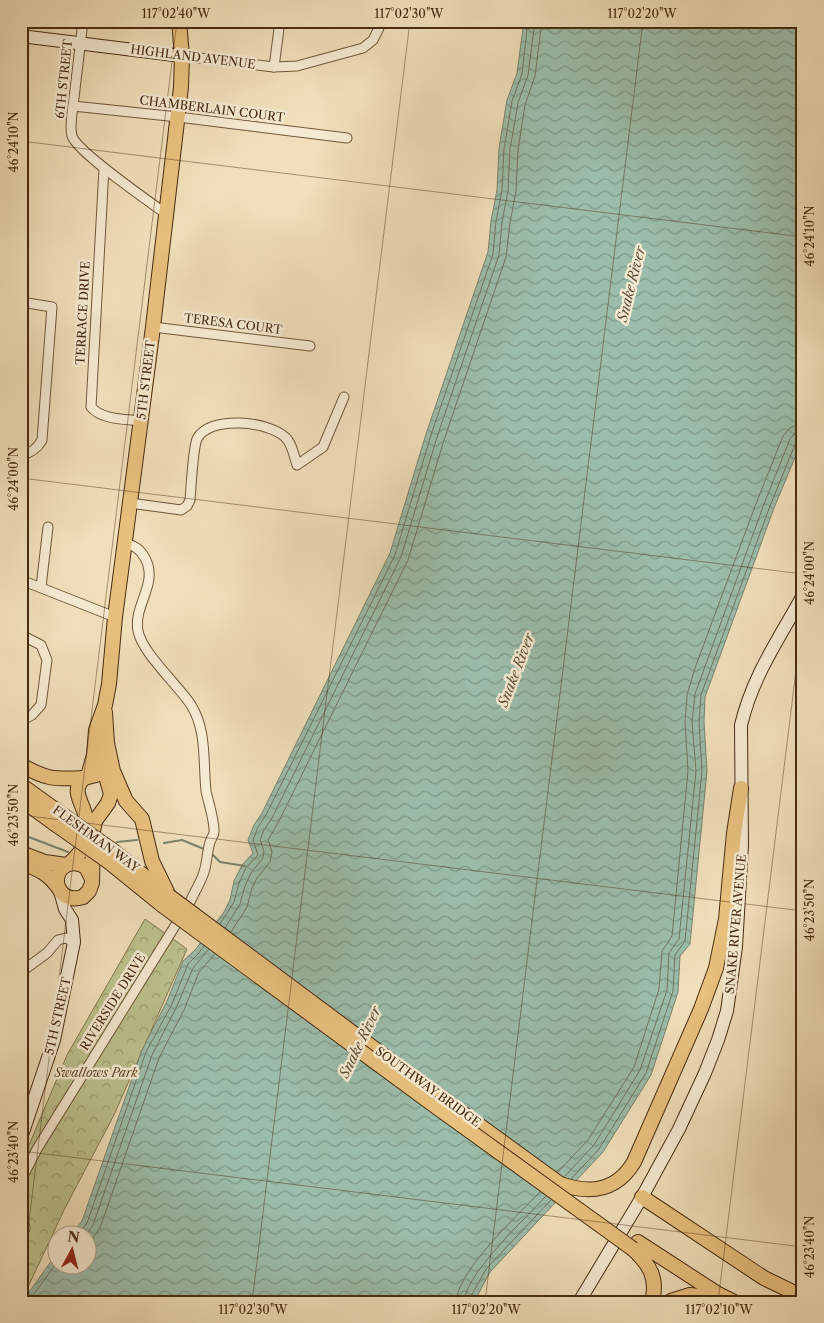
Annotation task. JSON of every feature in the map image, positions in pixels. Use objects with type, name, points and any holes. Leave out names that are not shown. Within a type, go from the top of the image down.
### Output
[{"type":"main road","name":"5TH STREET","points":[[68,864],[83,847],[87,825],[85,813],[77,794],[79,785],[86,777],[94,755],[96,730],[105,705],[109,684],[115,617],[178,117],[182,56],[179,21]]},
{"type":"main road","name":"HIGHLAND AVENUE","points":[[21,36],[182,56]]},
{"type":"main road","name":"SNAKE RIVER AVENUE","points":[[579,1302],[642,1197],[695,1096],[718,1040],[727,1011],[736,948],[742,845],[741,725],[746,706],[762,666],[803,594]]},
{"type":"main road","name":"SNAKE RIVER AVENUE","points":[[794,611],[803,600]]},
{"type":"main road","name":"5TH STREET","points":[[105,705],[106,726],[102,732],[100,752],[109,786],[120,807],[133,820],[148,844]]},
{"type":"main road","points":[[106,726],[110,760],[116,779],[126,801],[142,819],[152,861],[166,900]]},
{"type":"main road","points":[[21,765],[43,777],[62,780],[96,775],[109,786],[108,803],[99,814],[93,830],[91,887],[83,897],[72,920]]},
{"type":"main road","name":"FLESHMAN WAY","points":[[21,785],[60,820],[166,900]]},
{"type":"main road","points":[[560,1184],[585,1190],[598,1189],[613,1184],[626,1174],[634,1162],[701,1009],[716,968],[726,919],[734,833],[741,788]]},
{"type":"main road","name":"FLESHMAN WAY","points":[[21,799],[60,820]]},
{"type":"main road","points":[[21,853],[45,862],[79,863],[86,867],[92,879]]},
{"type":"main road","points":[[21,863],[39,869],[49,876],[59,889],[70,898],[83,897]]},
{"type":"main road","points":[[59,889],[58,874],[68,864]]},
{"type":"main road","name":"5TH STREET","points":[[21,1138],[54,1040],[74,942],[72,920],[65,909],[59,889]]},
{"type":"main road","name":"SOUTHWAY BRIDGE","points":[[166,900],[560,1184],[636,1245]]},
{"type":"main road","name":"SOUTHWAY BRIDGE","points":[[166,900],[438,1108],[636,1245]]},
{"type":"main road","points":[[642,1197],[764,1278],[803,1297]]},
{"type":"main road","points":[[636,1245],[680,1268],[718,1294],[734,1302]]},
{"type":"main road","points":[[636,1245],[684,1282],[711,1299]]},
{"type":"main road","points":[[636,1245],[650,1269],[655,1285],[652,1302]]},
{"type":"main road","points":[[680,1268],[684,1282]]},
{"type":"main road","points":[[671,1301],[684,1282]]},
{"type":"main road","points":[[671,1301],[690,1295],[711,1299]]},
{"type":"street","name":"6TH STREET","points":[[83,21],[73,106],[72,137],[77,145],[104,168],[166,214]]},
{"type":"street","points":[[274,67],[280,21]]},
{"type":"street","name":"HIGHLAND AVENUE","points":[[182,56],[274,67],[297,66],[363,48],[373,40],[380,21]]},
{"type":"street","name":"CHAMBERLAIN COURT","points":[[73,106],[347,138]]},
{"type":"street","name":"TERRACE DRIVE","points":[[104,168],[91,407],[98,414],[105,416],[141,421]]},
{"type":"street","points":[[21,302],[52,307],[43,435],[38,447],[31,452],[21,455]]},
{"type":"street","name":"TERESA COURT","points":[[153,327],[310,346]]},
{"type":"street","points":[[130,503],[181,510],[187,506],[190,500],[196,441],[202,431],[226,423],[244,423],[261,426],[277,432],[285,437],[297,465],[323,447],[344,397]]},
{"type":"street","points":[[41,587],[48,527]]},
{"type":"street","name":"RIVERSIDE DRIVE","points":[[21,1180],[37,1149],[191,900],[204,873],[210,841],[214,832],[206,792],[199,721],[191,704],[169,679],[138,633],[140,609],[148,587],[150,573],[142,552],[134,545],[125,543]]},
{"type":"street","points":[[22,584],[41,587],[115,617]]},
{"type":"street","points":[[21,634],[41,645],[47,660],[41,705],[32,715],[21,721]]},
{"type":"street","points":[[21,972],[58,940],[66,938],[74,942]]},
{"type":"street","points":[[21,1205],[25,1229],[21,1236]]},
{"type":"green space","name":"Swallows Park","points":[[145,919],[187,949],[114,1115],[57,1226],[48,1226],[48,1244],[21,1302],[21,1164],[67,1055]]},
{"type":"water","name":"Snake River","points":[[524,21],[803,21],[803,438],[774,508],[705,697],[704,722],[707,771],[690,944],[680,956],[678,992],[651,1075],[603,1152],[490,1272],[474,1302],[22,1302],[48,1266],[48,1276],[98,1276],[98,1226],[78,1226],[82,1221],[142,1050],[167,1001],[183,961],[195,950],[224,912],[230,900],[234,881],[242,865],[253,853],[248,840],[254,825],[262,813],[390,553],[426,434],[488,252],[497,190],[499,148],[507,100],[517,73]]},
{"type":"waterway","points":[[21,834],[68,852]]},
{"type":"waterway","points":[[117,842],[137,840]]},
{"type":"waterway","points":[[164,843],[182,840],[204,849]]},
{"type":"waterway","points":[[211,853],[220,862],[245,866]]}]
